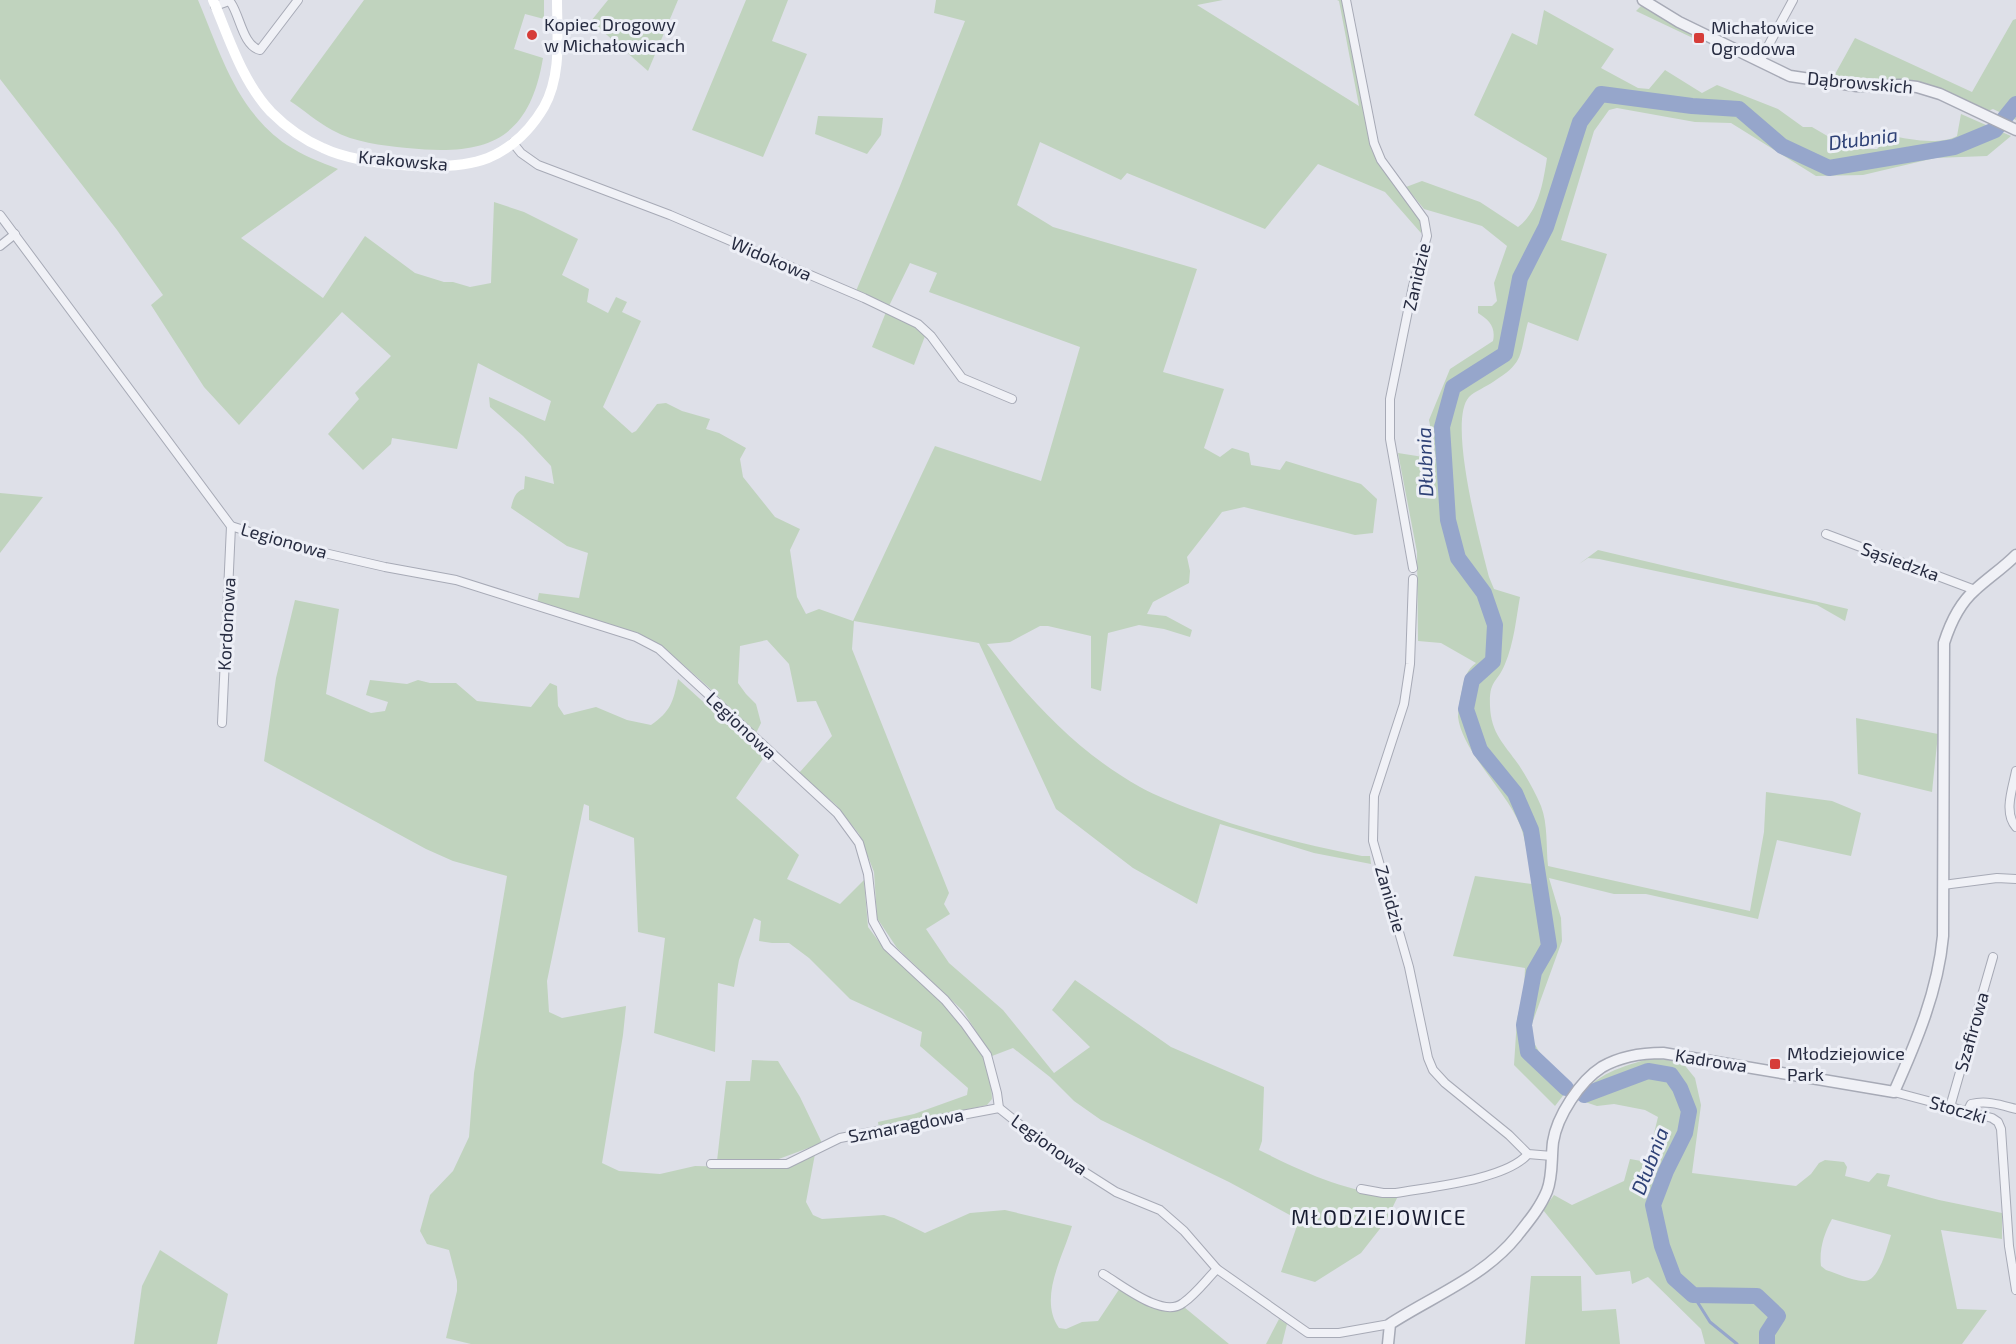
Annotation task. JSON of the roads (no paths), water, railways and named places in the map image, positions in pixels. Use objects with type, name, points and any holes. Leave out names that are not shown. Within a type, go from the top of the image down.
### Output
[{"type":"main road","name":"Krakowska","points":[[214,3],[242,68],[261,101],[292,130],[325,149],[342,155],[375,161],[446,166],[489,157],[513,143],[539,115],[549,96],[556,71],[557,0]]},
{"type":"street","points":[[214,3],[229,1],[254,49],[261,50],[298,0]]},
{"type":"street","name":"Zanidzie","points":[[1346,0],[1374,144],[1381,160],[1424,219],[1427,236],[1413,286],[1390,399],[1390,439],[1413,568]]},
{"type":"street","name":"Dąbrowskich","points":[[1643,0],[1679,22],[1790,76],[1857,86],[1917,87],[1940,94],[2016,129]]},
{"type":"street","points":[[1760,61],[1793,0]]},
{"type":"street","name":"Widokowa","points":[[513,143],[521,153],[537,165],[670,215],[864,298],[918,324],[931,336],[962,378],[1012,399]]},
{"type":"street","name":"Legionowa","points":[[0,215],[231,526],[290,545],[385,567],[456,580],[636,637],[659,649],[837,813],[859,843],[868,874],[873,921],[887,946],[945,1000],[987,1055],[999,1108],[1058,1155],[1096,1180],[1116,1192],[1160,1210],[1185,1231],[1217,1269],[1308,1333],[1339,1333],[1390,1324]]},
{"type":"street","points":[[0,246],[15,234]]},
{"type":"street","name":"Kordonowa","points":[[222,723],[231,526]]},
{"type":"street","name":"Sąsiedzka","points":[[1826,534],[1975,590]]},
{"type":"street","points":[[1894,1092],[1907,1064],[1940,965],[1943,936],[1944,643],[1954,618],[1975,590],[2016,555]]},
{"type":"street","name":"Zanidzie","points":[[1413,579],[1410,664],[1404,704],[1374,796],[1373,841],[1409,966],[1428,1058],[1433,1070],[1528,1154]]},
{"type":"street","points":[[2016,771],[2009,805],[2012,823],[2016,827]]},
{"type":"street","points":[[1943,885],[1997,878],[2016,879]]},
{"type":"street","name":"Szafirowa","points":[[1950,1107],[1993,957]]},
{"type":"street","name":"Kadrowa","points":[[1390,1324],[1482,1270],[1515,1239],[1536,1211],[1547,1190],[1553,1140],[1558,1120],[1572,1098],[1602,1067],[1643,1053],[1663,1053],[1894,1092]]},
{"type":"street","name":"Stoczki","points":[[1894,1092],[1992,1118],[1998,1122],[2001,1129],[2007,1193],[2009,1246],[2016,1290]]},
{"type":"street","points":[[1967,1112],[1971,1104],[1979,1102],[2016,1109]]},
{"type":"street","name":"Szmaragdowa","points":[[711,1164],[787,1164],[840,1138],[999,1108]]},
{"type":"street","points":[[1360,1189],[1396,1193],[1482,1178],[1522,1160],[1528,1154],[1552,1156]]},
{"type":"street","points":[[2007,1193],[2016,1198]]},
{"type":"street","points":[[1103,1274],[1155,1305],[1167,1308],[1182,1305],[1217,1269]]},
{"type":"street","points":[[1388,1344],[1390,1324]]},
{"type":"waterway","name":"Dłubnia","points":[[1566,1088],[1528,1052],[1524,1025],[1534,972],[1549,946],[1531,830],[1515,793],[1480,750],[1466,709],[1472,680],[1493,661],[1495,625],[1484,593],[1458,558],[1448,520],[1442,427],[1453,387],[1505,354],[1520,278],[1546,227],[1580,122],[1601,94],[1692,106],[1739,109],[1782,146],[1829,168],[1954,147],[1995,130],[2016,104]]},
{"type":"waterway","name":"Dłubnia","points":[[1584,1095],[1648,1071],[1671,1075],[1680,1088],[1689,1111],[1685,1133],[1666,1171],[1653,1205],[1662,1246],[1674,1278],[1693,1295],[1757,1296],[1778,1316],[1767,1333],[1767,1344]]},
{"type":"waterway","points":[[1693,1295],[1710,1322],[1737,1344]]},
{"type":"place","name":"Kopiec Drogowy w Michałowicach","points":[[532,35]]},
{"type":"place","name":"Michałowice Ogrodowa","points":[[1699,38]]},
{"type":"place","name":"Młodziejowice Park","points":[[1775,1064]]},
{"type":"district","name":"MŁODZIEJOWICE","points":[[1379,1218]]}]
